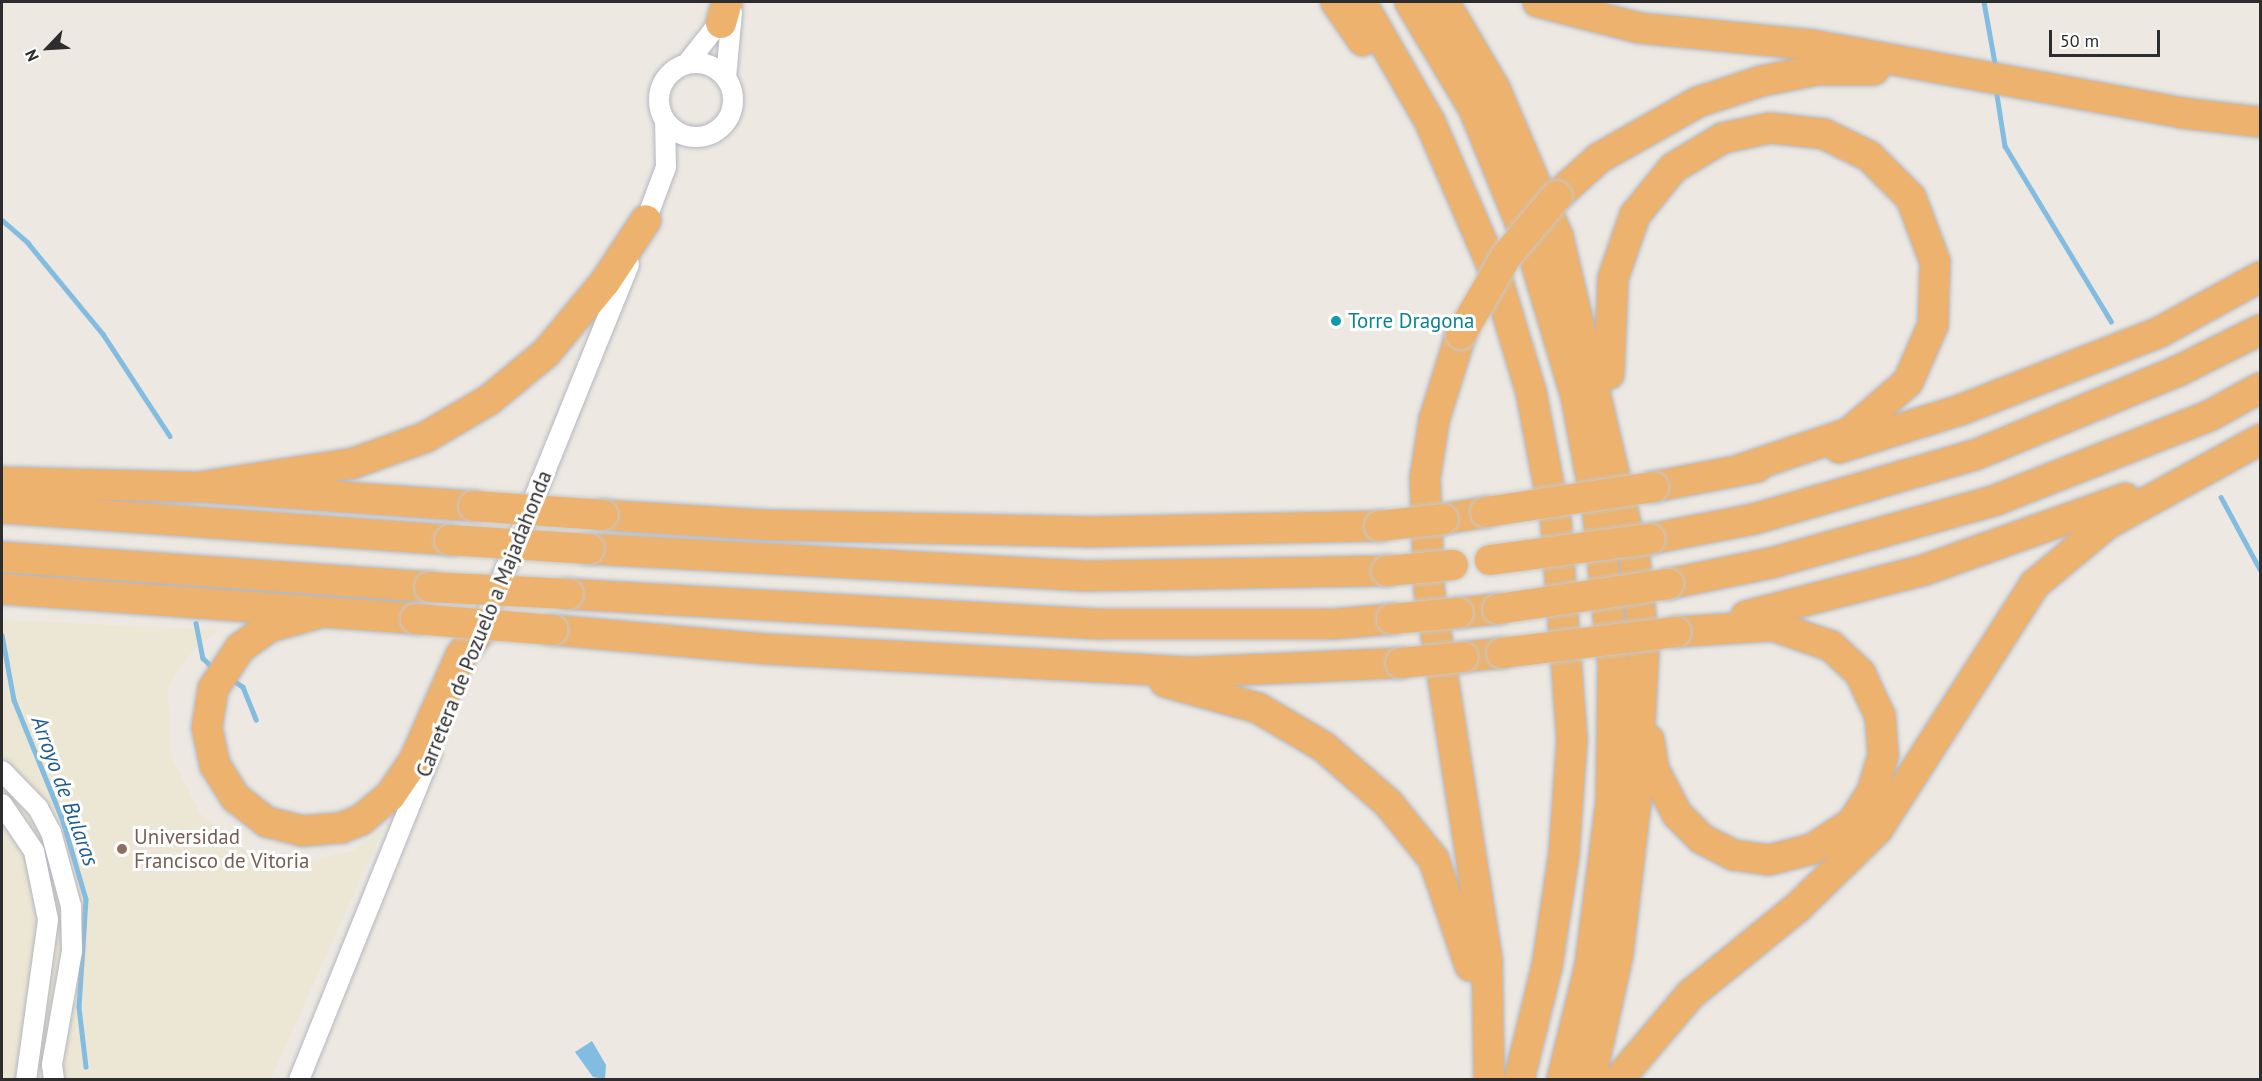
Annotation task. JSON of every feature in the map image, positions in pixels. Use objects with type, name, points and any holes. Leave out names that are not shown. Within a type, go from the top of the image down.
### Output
[{"type":"highway","points":[[1336,2],[1418,130],[1512,324]]},
{"type":"highway","points":[[1361,2],[1430,122],[1476,222],[1512,324],[1551,490],[1572,717],[1564,854],[1547,966],[1519,1080]]},
{"type":"highway","points":[[1410,2],[1474,109],[1534,256],[1576,396],[1598,514],[1613,664],[1611,802],[1590,966],[1562,1080]]},
{"type":"highway","points":[[1444,2],[1495,89],[1558,237],[1613,452],[1635,562],[1644,646],[1642,702],[1618,954],[1590,1080]]},
{"type":"highway","points":[[1538,2],[1639,28],[1813,45],[1937,69],[2260,122]]},
{"type":"highway","points":[[1490,1067],[1487,960],[1429,589],[1425,478],[1434,420],[1461,333],[1507,255],[1557,196],[1599,158],[1698,102],[1816,70],[1937,69]]},
{"type":"highway","points":[[1613,452],[1606,335],[1613,278],[1635,215],[1673,168],[1723,138],[1770,128],[1824,134],[1869,156],[1911,198],[1935,262],[1933,325],[1908,382],[1849,433],[1739,470]]},
{"type":"highway","points":[[199,487],[354,463],[426,437],[489,400],[546,353],[605,282],[646,220]]},
{"type":"highway","points":[[2,482],[199,487],[766,525],[1089,532],[1380,526],[1443,519],[1653,487],[1797,460],[1960,410],[2160,332],[2260,277]]},
{"type":"highway","points":[[2,508],[589,549],[1086,576],[1387,571],[1453,565],[1650,539],[1754,519],[1975,455],[2178,371],[2260,330]]},
{"type":"highway","points":[[2,557],[430,587],[1096,624],[1334,624],[1498,609],[1668,584],[1771,563],[1996,500],[2209,416],[2260,388]]},
{"type":"highway","points":[[1618,1080],[1691,994],[1798,907],[1877,830],[2036,584],[2107,524],[2260,440]]},
{"type":"highway","points":[[1676,632],[1924,570],[2221,460]]},
{"type":"highway","points":[[2,589],[416,618],[765,650],[1194,672],[1401,663],[1676,632],[1773,626],[1831,646],[1860,673],[1880,716],[1882,754],[1872,792],[1852,823],[1812,849],[1769,860],[1734,855],[1702,839],[1677,814],[1654,770],[1642,702]]},
{"type":"highway","points":[[323,612],[269,627],[240,648],[213,689],[207,728],[215,765],[236,798],[267,822],[303,831],[351,824],[390,796],[414,761],[461,655],[482,628]]},
{"type":"highway","points":[[1101,666],[1258,708],[1324,747],[1389,804],[1434,860],[1462,930],[1490,1067]]},
{"type":"street","points":[[729,7],[726,78],[734,98],[728,120],[698,138],[674,130],[665,121],[659,103],[662,84],[689,61],[729,7]]},
{"type":"street","points":[[689,61],[716,68],[726,78]]},
{"type":"street","name":"Carretera de Pozuelo a Majadahonda","points":[[299,1080],[646,220],[666,167],[665,121]]},
{"type":"street","name":"Carretera de Pozuelo a Majadahonda","points":[[666,167],[698,138]]},
{"type":"street","points":[[2,771],[38,808],[51,832],[71,906],[72,951],[54,1080]]},
{"type":"street","points":[[2,804],[34,851],[48,920],[26,1080]]},
{"type":"street","points":[[286,1080],[317,1014],[333,996]]},
{"type":"shaded area","name":"Universidad Francisco de Vitoria","points":[[2,620],[219,630],[195,648],[168,687],[171,755],[200,813],[239,848],[287,860],[312,861],[354,850],[383,829],[271,1079],[2,1080]]},
{"type":"water","points":[[592,1041],[606,1065],[605,1079],[593,1077],[575,1052]]},
{"type":"waterway","points":[[1984,2],[1995,63]]},
{"type":"waterway","points":[[1997,95],[2005,146],[2111,321]]},
{"type":"waterway","points":[[2,220],[28,243],[103,334],[170,436]]},
{"type":"waterway","points":[[2221,497],[2260,569]]},
{"type":"waterway","points":[[196,623],[203,658],[213,668]]},
{"type":"waterway","name":"Arroyo de Bularas","points":[[2,635],[14,700],[62,818],[86,899],[79,1007],[86,1067]]},
{"type":"waterway","points":[[233,680],[243,687],[256,720]]},
{"type":"place","name":"Torre Dragona","points":[[1336,321]]},
{"type":"place","name":"Universidad Francisco de Vitoria","points":[[122,849]]}]
